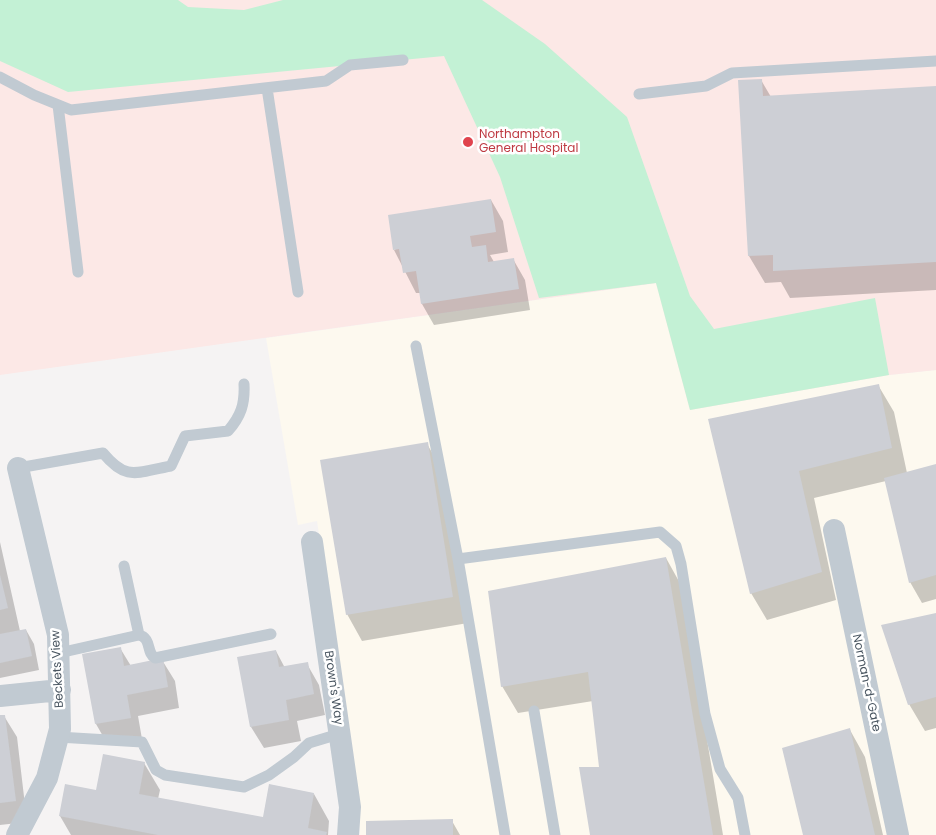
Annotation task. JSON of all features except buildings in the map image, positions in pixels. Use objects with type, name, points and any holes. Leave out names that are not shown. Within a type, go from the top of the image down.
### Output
[{"type":"street","name":"Beckets View","points":[[17,835],[47,778],[60,729],[58,635],[18,468]]},
{"type":"street","name":"Norman-d-Gate","points":[[834,530],[898,835]]},
{"type":"street","name":"Brown's Way","points":[[312,542],[350,807],[348,835]]},
{"type":"street","points":[[0,696],[60,690]]},
{"type":"lane","points":[[0,77],[34,95],[71,110],[326,81],[350,65],[403,60]]},
{"type":"lane","points":[[639,94],[706,86],[732,73],[936,61]]},
{"type":"lane","points":[[267,88],[298,292]]},
{"type":"lane","points":[[58,105],[78,272]]},
{"type":"lane","points":[[416,346],[458,559],[506,835]]},
{"type":"lane","points":[[18,468],[103,453],[115,468],[130,474],[171,466],[185,436],[228,430],[238,420],[245,401],[244,384]]},
{"type":"lane","points":[[458,559],[660,532],[676,546],[681,564],[705,714],[720,769],[738,798],[745,835]]},
{"type":"lane","points":[[124,566],[139,635]]},
{"type":"lane","points":[[59,653],[139,635],[144,636],[148,641],[151,654],[155,658],[271,634]]},
{"type":"lane","points":[[534,711],[555,835]]},
{"type":"lane","points":[[58,737],[142,742],[156,770],[165,776],[244,787],[269,775],[309,743],[339,734]]},
{"type":"shaded area","name":"Northampton General Hospital","points":[[0,0],[936,0],[936,370],[889,375],[690,410],[656,283],[0,375]]},
{"type":"shaded area","points":[[656,283],[889,375],[936,370],[936,835],[360,835],[359,796],[317,521],[298,525],[266,338]]},
{"type":"green space","points":[[0,0],[178,0],[188,7],[244,10],[283,0],[482,0],[545,44],[627,117],[690,296],[714,329],[875,298],[889,375],[690,410],[656,283],[539,298],[500,177],[444,56],[68,92],[0,61]]},
{"type":"place","name":"Northampton General Hospital","points":[[468,142]]}]
